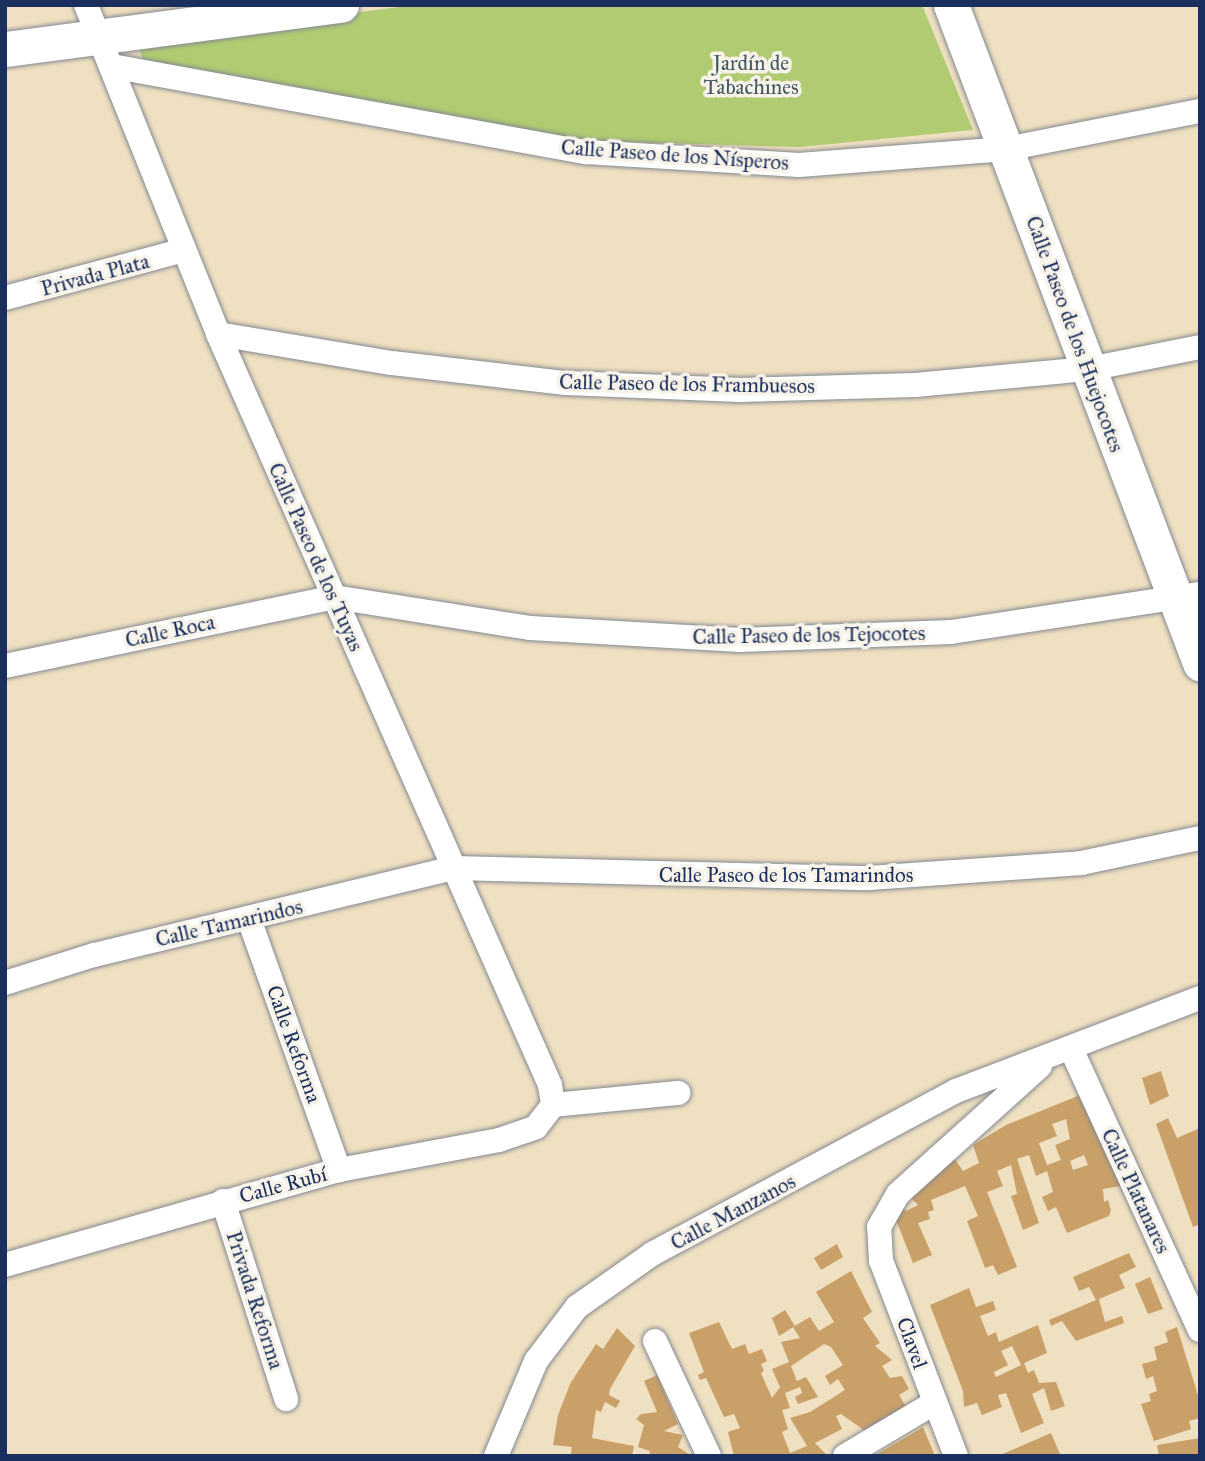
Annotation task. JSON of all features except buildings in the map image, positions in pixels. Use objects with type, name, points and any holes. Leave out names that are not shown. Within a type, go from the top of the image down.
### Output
[{"type":"street","points":[[5,49],[341,5]]},
{"type":"street","name":"Calle Paseo de los Huejocotes","points":[[951,5],[1089,369],[1187,597],[1200,663]]},
{"type":"street","name":"Calle Paseo de los Nísperos","points":[[99,36],[586,152],[799,165],[1006,149],[1200,111]]},
{"type":"street","name":"Calle Paseo de los Tuyas","points":[[99,36],[218,334],[550,1085],[553,1105]]},
{"type":"street","name":"Privada Plata","points":[[5,298],[89,279],[184,250]]},
{"type":"street","name":"Calle Paseo de los Frambuesos","points":[[218,334],[392,363],[566,383],[740,390],[915,385],[1089,369],[1200,347]]},
{"type":"street","name":"Calle Paseo de los Tejocotes","points":[[334,597],[530,628],[740,640],[951,632],[1187,597]]},
{"type":"street","name":"Calle Roca","points":[[5,666],[334,597]]},
{"type":"street","name":"Calle Paseo de los Tamarindos","points":[[454,868],[869,878],[1081,863],[1200,838]]},
{"type":"street","name":"Calle Tamarindos","points":[[5,983],[94,955],[454,868]]},
{"type":"street","name":"Calle Reforma","points":[[249,919],[340,1170]]},
{"type":"street","name":"Calle Manzanos","points":[[496,1456],[536,1361],[577,1307],[652,1254],[956,1091],[1061,1054],[1200,998]]},
{"type":"street","name":"Calle Manzanos","points":[[879,1227],[898,1194],[1061,1054]]},
{"type":"street","name":"Calle Platanares","points":[[1061,1054],[1200,1330]]},
{"type":"street","points":[[553,1105],[678,1093]]},
{"type":"street","name":"Calle Rubí","points":[[5,1265],[340,1170],[499,1140],[536,1127],[553,1105]]},
{"type":"street","name":"Privada Reforma","points":[[223,1201],[286,1399]]},
{"type":"street","name":"Clavel","points":[[879,1227],[881,1261],[956,1456]]},
{"type":"street","points":[[655,1341],[709,1456]]},
{"type":"street","points":[[845,1456],[934,1403]]},
{"type":"green space","name":"Jardín de Tabachines","points":[[415,5],[922,5],[973,130],[800,147],[588,141],[145,64],[135,41]]}]
